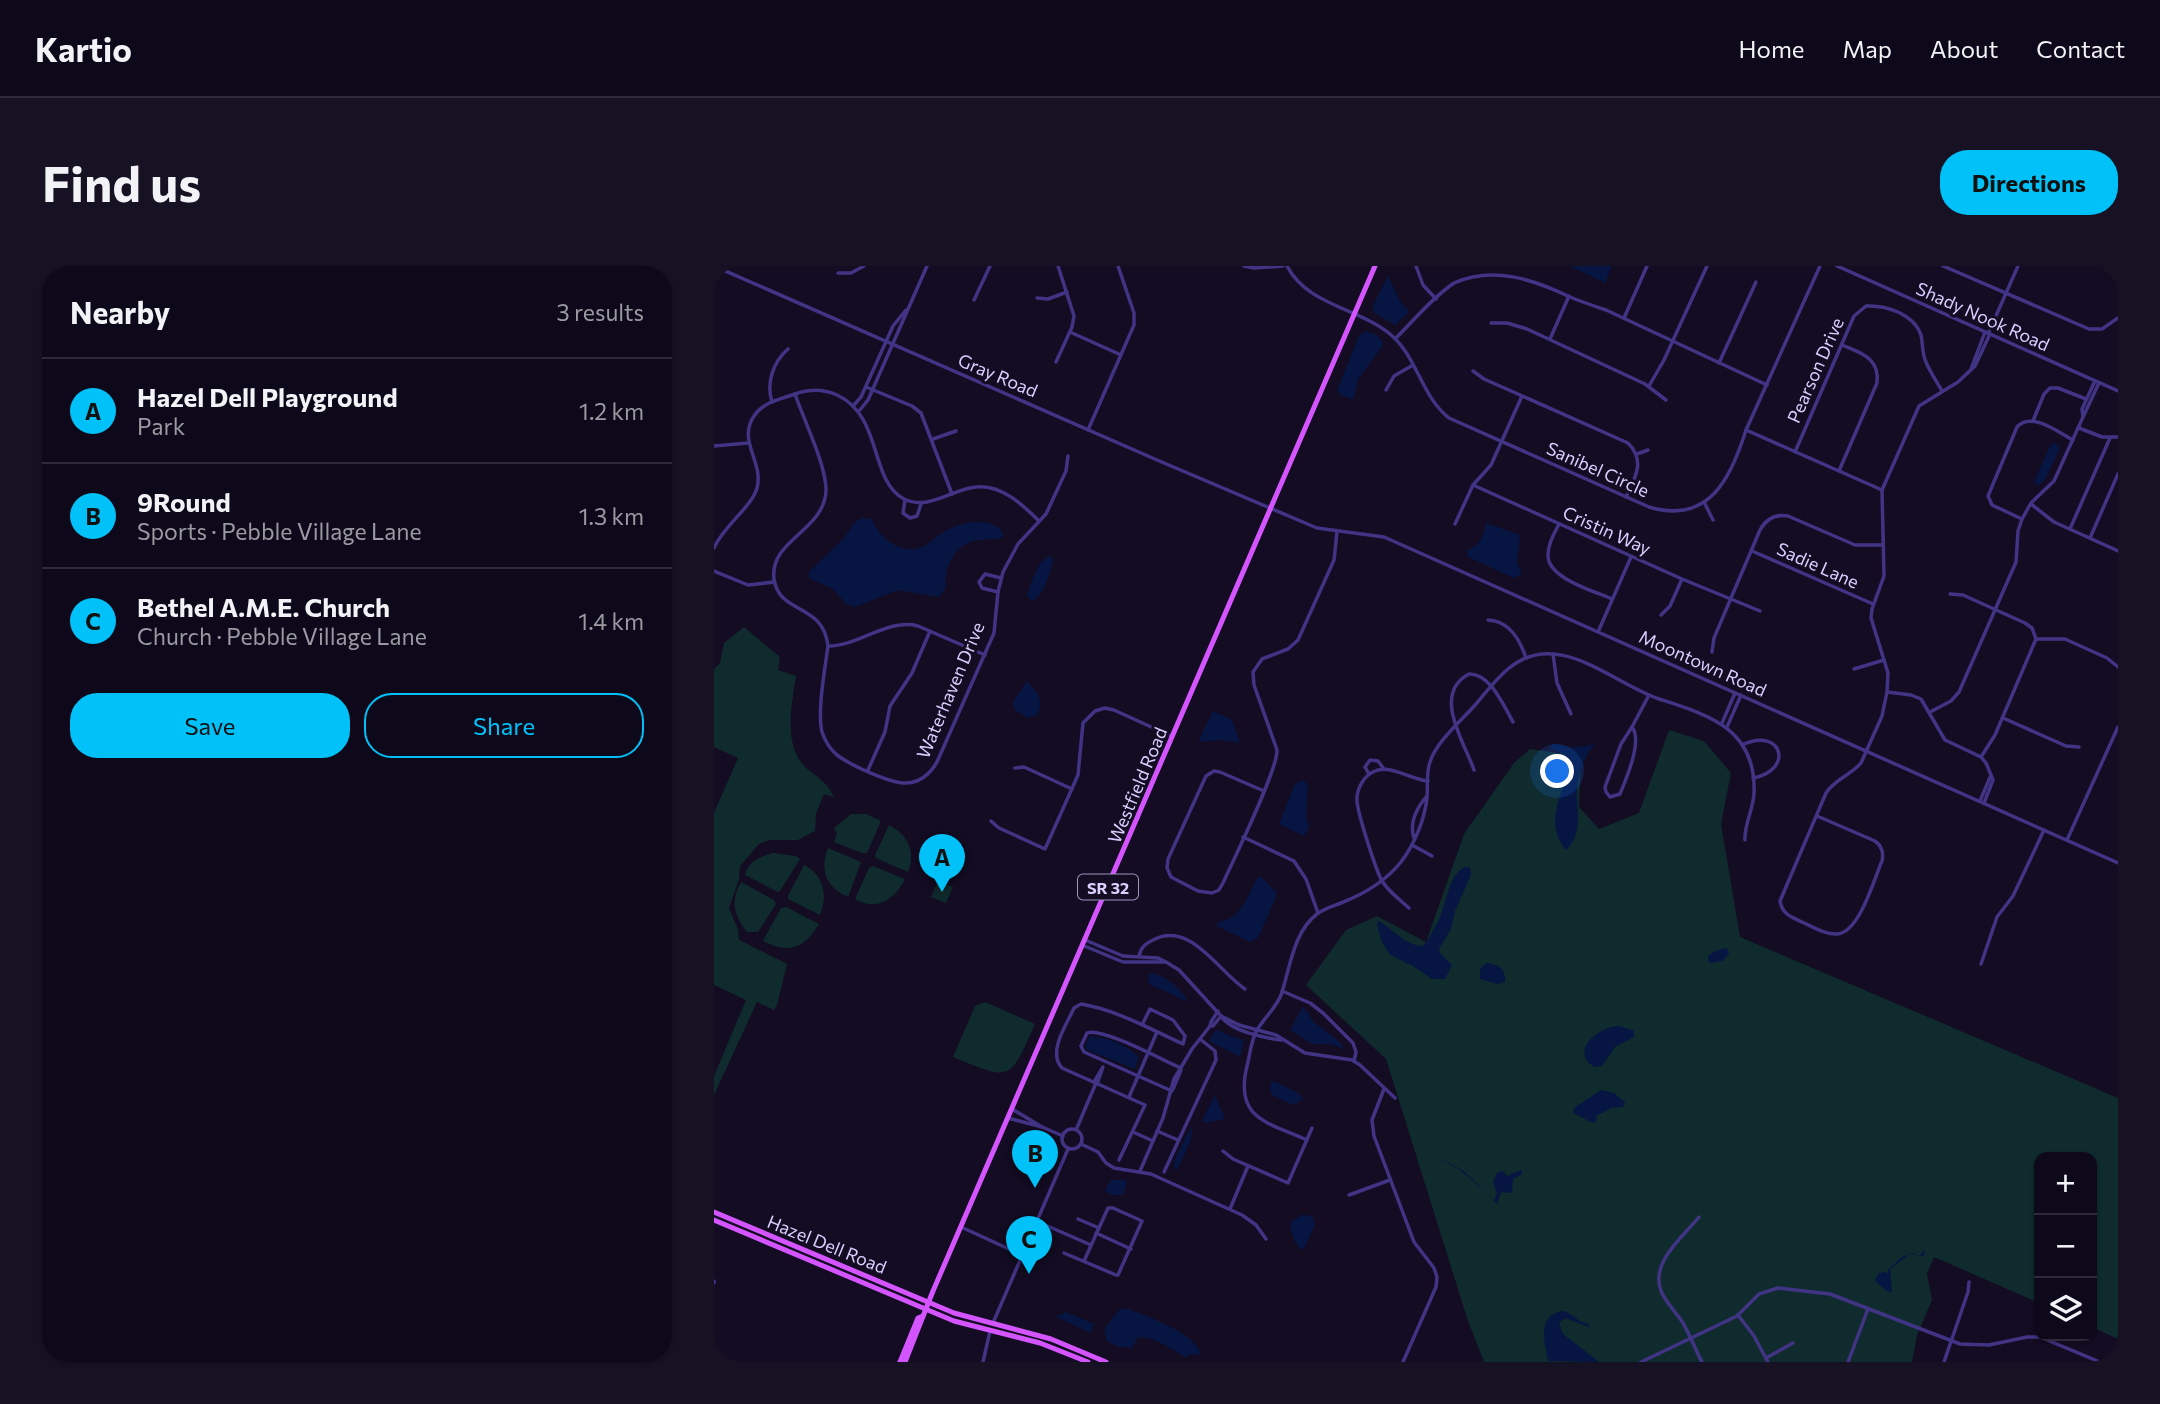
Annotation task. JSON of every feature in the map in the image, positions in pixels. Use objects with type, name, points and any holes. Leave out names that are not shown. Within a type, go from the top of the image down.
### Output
[{"type":"main road","name":"Westfield Road","points":[[904,1360],[918,1318],[924,1313],[1375,266]]},
{"type":"main road","name":"Hazel Dell Road","points":[[714,1212],[959,1315],[1051,1339],[1106,1362]]},
{"type":"main road","name":"Hazel Dell Road","points":[[714,1220],[813,1261],[924,1313],[1040,1343],[1088,1362]]},
{"type":"main road","points":[[813,1261],[816,1254]]},
{"type":"street","points":[[838,273],[851,273],[864,266]]},
{"type":"street","points":[[859,411],[866,404],[927,266]]},
{"type":"street","points":[[974,300],[990,266]]},
{"type":"street","points":[[1056,362],[1070,332],[1074,316],[1058,266]]},
{"type":"street","points":[[1088,430],[1135,320],[1118,266]]},
{"type":"street","points":[[1244,266],[1285,266]]},
{"type":"street","name":"Sanibel Circle","points":[[1285,266],[1296,281],[1316,296],[1380,326],[1395,339],[1434,404],[1454,420],[1649,507],[1666,511],[1691,508],[1704,502]]},
{"type":"street","points":[[1416,266],[1423,285],[1436,299]]},
{"type":"street","points":[[1624,318],[1647,266]]},
{"type":"street","points":[[1649,386],[1707,266]]},
{"type":"street","points":[[1713,520],[1704,502],[1721,488],[1728,478],[1746,430],[1821,266]]},
{"type":"street","name":"Shady Nook Road","points":[[1837,266],[2118,391]]},
{"type":"street","points":[[1943,266],[2089,329],[2102,329],[2118,318]]},
{"type":"street","points":[[1816,816],[1878,843],[1882,849],[1882,861],[1857,921],[1844,932],[1826,932],[1791,917],[1781,907],[1782,894],[1816,816],[1828,789],[1855,770],[1867,751],[1884,710],[1888,673],[1872,625],[1873,604],[1884,576],[1882,490],[1919,406],[1962,379],[1971,369],[2018,266]]},
{"type":"street","points":[[714,280],[718,267]]},
{"type":"street","name":"Gray Road","points":[[718,267],[1088,430],[1272,507]]},
{"type":"street","points":[[1395,339],[1462,277],[1496,270],[1522,274],[1767,385]]},
{"type":"street","points":[[1719,363],[1756,282]]},
{"type":"street","points":[[1037,298],[1048,299],[1067,292]]},
{"type":"street","points":[[1550,339],[1569,296]]},
{"type":"street","points":[[853,406],[859,401],[898,318],[909,305]]},
{"type":"street","name":"Pearson Drive","points":[[1795,452],[1859,310],[1866,306],[1875,305],[1896,312],[1915,324],[1921,336],[1925,361],[1942,391]]},
{"type":"street","points":[[1491,323],[1517,325],[1550,339],[1649,386],[1666,400]]},
{"type":"street","points":[[1070,332],[1121,355]]},
{"type":"street","points":[[1839,471],[1877,383],[1878,374],[1868,356],[1842,345]]},
{"type":"street","points":[[772,402],[768,386],[781,355],[788,349]]},
{"type":"street","points":[[1387,390],[1394,376],[1413,365]]},
{"type":"street","points":[[1473,371],[1484,379],[1624,441],[1637,454],[1638,470],[1626,497]]},
{"type":"street","points":[[2083,417],[2082,409],[2097,382]]},
{"type":"street","points":[[1930,712],[1951,701],[1959,692],[2017,559],[2018,531],[2022,519],[2031,503],[2053,484],[2097,382]]},
{"type":"street","points":[[866,387],[919,410],[924,416],[952,494]]},
{"type":"street","points":[[2032,421],[2044,394],[2051,387],[2087,399]]},
{"type":"street","points":[[714,548],[724,529],[751,500],[756,490],[758,473],[748,443],[752,420],[759,410],[772,402],[806,391],[824,391],[841,397],[859,411],[888,482],[894,491],[905,499],[921,503],[976,486],[989,488],[1021,503],[1039,521]]},
{"type":"street","points":[[795,394],[825,479],[826,491],[817,518],[779,556],[774,582],[785,600],[818,621],[826,636],[828,646],[821,716],[822,732],[836,754],[868,770],[885,733],[890,706],[912,673],[930,631]]},
{"type":"street","points":[[1455,524],[1473,485],[1489,469],[1522,396]]},
{"type":"street","points":[[2022,519],[1992,505],[1988,496],[2017,427],[2024,421],[2032,421],[2073,440]]},
{"type":"street","points":[[2078,428],[2099,436],[2118,437]]},
{"type":"street","points":[[1746,430],[1882,490]]},
{"type":"street","points":[[933,439],[956,431]]},
{"type":"street","points":[[2070,529],[2109,438]]},
{"type":"street","points":[[714,446],[748,443]]},
{"type":"street","points":[[1637,454],[1648,450]]},
{"type":"street","name":"Waterhaven Drive","points":[[868,770],[895,782],[905,783],[918,780],[937,762],[995,628],[1001,578],[1015,549],[1049,509],[1067,467],[1068,456]]},
{"type":"street","points":[[2090,538],[2118,474]]},
{"type":"street","name":"Cristin Way","points":[[1473,485],[1760,611]]},
{"type":"street","points":[[905,499],[903,513],[910,518],[917,516],[921,503]]},
{"type":"street","points":[[2031,503],[2054,522],[2118,551]]},
{"type":"street","name":"Moontown Road","points":[[1272,507],[1317,528],[1384,537],[2118,863]]},
{"type":"street","points":[[1712,652],[1713,641],[1730,600],[1763,526],[1769,520],[1781,516],[1792,517],[1853,544],[1883,545]]},
{"type":"street","points":[[1559,524],[1548,551],[1548,561],[1553,570],[1560,576],[1612,599]]},
{"type":"street","points":[[1264,790],[1217,771],[1210,773],[1203,780],[1168,859],[1167,872],[1175,880],[1206,894],[1222,886],[1264,790],[1277,754],[1254,685],[1253,672],[1262,659],[1288,649],[1298,640],[1334,560],[1337,532]]},
{"type":"street","name":"Sadie Lane","points":[[1752,551],[1873,604]]},
{"type":"street","points":[[1598,632],[1631,556]]},
{"type":"street","points":[[714,571],[748,585],[774,582]]},
{"type":"street","points":[[998,592],[982,588],[979,582],[985,574],[1001,578]]},
{"type":"street","points":[[1661,615],[1670,606],[1682,579]]},
{"type":"street","points":[[1950,594],[1963,595],[1995,609],[2030,626],[2035,632],[2036,639],[2003,718],[1981,757]]},
{"type":"street","points":[[1488,620],[1508,627],[1518,639],[1526,658]]},
{"type":"street","points":[[828,646],[847,645],[901,624],[914,624],[985,655]]},
{"type":"street","points":[[2036,639],[2065,639],[2107,658],[2118,667]]},
{"type":"street","points":[[1307,1140],[1259,1118],[1246,1103],[1244,1078],[1256,1032],[1278,1002],[1301,934],[1318,912],[1358,896],[1382,881],[1412,845],[1423,819],[1429,764],[1434,753],[1508,668],[1526,658],[1541,654],[1584,660],[1649,695],[1701,712],[1727,727],[1742,746],[1753,778],[1753,800],[1745,840]]},
{"type":"street","points":[[1553,654],[1557,683],[1571,714]]},
{"type":"street","points":[[1854,669],[1884,660]]},
{"type":"street","points":[[1474,770],[1451,706],[1462,679],[1469,674],[1477,674],[1491,687],[1513,722]]},
{"type":"street","points":[[1887,692],[1917,697],[1930,712],[1945,740],[1981,757],[1991,775],[1982,802]]},
{"type":"street","points":[[1722,724],[1735,693]]},
{"type":"street","points":[[1632,727],[1636,734],[1636,744],[1621,791],[1617,796],[1611,797],[1605,787],[1621,744],[1649,695]]},
{"type":"street","points":[[1727,727],[1741,695]]},
{"type":"street","points":[[991,821],[999,828],[1045,849],[1079,771],[1083,723],[1095,711],[1105,708],[1114,710],[1173,737]]},
{"type":"street","points":[[2003,718],[2066,746],[2079,747]]},
{"type":"street","points":[[2067,840],[2118,727]]},
{"type":"street","points":[[1742,746],[1762,739],[1772,743],[1778,752],[1778,762],[1773,771],[1753,778]]},
{"type":"street","points":[[1369,774],[1365,767],[1370,760],[1378,761],[1384,769],[1428,781]]},
{"type":"street","points":[[1015,768],[1026,768],[1072,789]]},
{"type":"street","points":[[1384,769],[1369,774],[1359,790],[1357,804],[1382,881],[1409,908]]},
{"type":"street","points":[[1415,839],[1412,827],[1416,813],[1427,796]]},
{"type":"street","points":[[1981,964],[1997,917],[2013,896],[2044,830]]},
{"type":"street","points":[[1243,837],[1294,861],[1306,879],[1318,912]]},
{"type":"street","points":[[1412,845],[1432,856]]},
{"type":"street","points":[[1138,963],[1141,949],[1151,941],[1164,936],[1175,936],[1202,949],[1230,978],[1245,989]]},
{"type":"street","points":[[1084,942],[1117,954],[1158,958],[1167,962],[1179,970],[1220,1013],[1238,1025],[1256,1032],[1276,1035],[1305,1053],[1354,1061],[1395,1098]]},
{"type":"street","points":[[1084,942],[1123,962],[1167,962]]},
{"type":"street","points":[[1282,991],[1310,1003],[1323,1013],[1353,1044],[1356,1052],[1354,1061]]},
{"type":"street","points":[[1119,1160],[1144,1104],[1065,1070],[1056,1060],[1057,1047],[1077,1005],[1083,1004],[1121,1016],[1142,1026],[1183,1044],[1185,1036],[1179,1026],[1173,1020],[1150,1009],[1142,1026]]},
{"type":"street","points":[[1140,1171],[1172,1091],[1173,1082],[1220,1013]]},
{"type":"street","points":[[1172,1091],[1082,1050],[1089,1031],[1114,1037],[1181,1068]]},
{"type":"street","points":[[1129,1097],[1157,1032]]},
{"type":"street","points":[[1164,1172],[1216,1060],[1215,1051],[1200,1039]]},
{"type":"street","points":[[1076,1130],[1105,1062]]},
{"type":"street","points":[[1384,1089],[1372,1125],[1416,1246],[1432,1264],[1437,1277],[1436,1287],[1403,1362]]},
{"type":"street","points":[[1012,1109],[1063,1136]]},
{"type":"street","points":[[1008,1118],[1042,1127]]},
{"type":"street","points":[[1223,1151],[1248,1166],[1288,1183],[1312,1128]]},
{"type":"street","points":[[1068,1149],[1063,1142],[1063,1136],[1068,1130],[1076,1130],[1082,1136],[1082,1144]]},
{"type":"street","points":[[1157,1131],[1178,1140]]},
{"type":"street","points":[[1132,1132],[1153,1141]]},
{"type":"street","points":[[1068,1149],[1082,1144]]},
{"type":"street","points":[[1082,1144],[1098,1152],[1109,1165],[1122,1170],[1151,1174],[1230,1209],[1252,1221],[1266,1239]]},
{"type":"street","points":[[982,1362],[992,1325],[1068,1149]]},
{"type":"street","points":[[1230,1209],[1248,1166]]},
{"type":"street","points":[[1349,1195],[1391,1180]]},
{"type":"street","points":[[1064,1253],[1118,1275],[1142,1222],[1109,1207],[1084,1261]]},
{"type":"street","points":[[1699,1217],[1665,1257],[1660,1272],[1661,1291],[1684,1325],[1702,1362]]},
{"type":"street","points":[[1078,1219],[1098,1227]]},
{"type":"street","points":[[1036,1221],[1091,1245]]},
{"type":"street","points":[[961,1227],[1022,1255]]},
{"type":"street","points":[[1096,1233],[1131,1249]]},
{"type":"street","points":[[1944,1362],[1969,1282]]},
{"type":"street","points":[[1641,1362],[1738,1315],[1759,1294],[1778,1288],[1826,1293],[1950,1341],[1981,1346],[2040,1337],[2100,1362]]},
{"type":"street","points":[[1848,1362],[1868,1309]]},
{"type":"street","points":[[1738,1315],[1767,1360],[1793,1343]]},
{"type":"street","points":[[904,1360],[914,1362]]},
{"type":"green space","points":[[744,627],[780,657],[778,670],[796,676],[791,723],[793,746],[804,766],[824,783],[834,797],[824,794],[816,813],[815,831],[798,840],[770,840],[759,844],[740,866],[739,879],[729,908],[738,929],[739,940],[787,964],[777,1005],[774,1010],[757,1002],[714,1095],[714,1076],[746,1000],[714,985],[714,813],[738,758],[714,747],[714,669],[720,663],[724,643]]},
{"type":"green space","points":[[1669,730],[1704,741],[1731,773],[1721,824],[1740,937],[2118,1098],[2118,1339],[2097,1329],[2097,1152],[2034,1152],[2034,1301],[1934,1257],[1927,1274],[1932,1300],[1917,1335],[1912,1362],[1484,1362],[1468,1321],[1386,1059],[1306,985],[1346,930],[1377,916],[1426,942],[1464,834],[1514,763],[1530,749],[1581,756],[1579,807],[1599,829],[1639,813]]},
{"type":"green space","points":[[851,814],[866,814],[881,821],[867,853],[834,842],[837,834],[834,828]]},
{"type":"green space","points":[[889,825],[909,844],[911,857],[908,872],[876,858]]},
{"type":"green space","points":[[828,848],[861,862],[848,897],[835,889],[827,878],[824,864]]},
{"type":"green space","points":[[773,853],[800,859],[778,892],[745,875],[755,860]]},
{"type":"green space","points":[[804,865],[816,874],[822,886],[824,900],[820,915],[788,899]]},
{"type":"green space","points":[[873,866],[905,879],[891,898],[878,904],[863,903],[855,899],[869,868]]},
{"type":"green space","points":[[938,881],[953,887],[946,903],[931,897]]},
{"type":"green space","points":[[741,882],[774,900],[776,904],[758,932],[747,932],[736,914],[735,896]]},
{"type":"green space","points":[[786,907],[819,924],[808,939],[795,947],[781,947],[763,941],[781,908]]},
{"type":"green space","points":[[985,1002],[1035,1024],[1020,1057],[1006,1071],[987,1070],[953,1057],[975,1006]]},
{"type":"water","points":[[1573,266],[1612,266],[1605,283],[1572,267]]},
{"type":"water","points":[[1388,276],[1401,303],[1409,310],[1395,325],[1373,312],[1373,305]]},
{"type":"water","points":[[1365,331],[1377,335],[1383,342],[1358,379],[1353,400],[1341,395],[1337,390],[1359,336]]},
{"type":"water","points":[[2055,443],[2060,448],[2045,480],[2038,486],[2034,482],[2051,444]]},
{"type":"water","points":[[862,518],[872,519],[885,538],[904,549],[922,547],[949,529],[973,522],[989,523],[1003,532],[1003,537],[974,541],[959,549],[950,561],[946,588],[939,597],[898,590],[855,607],[846,604],[833,589],[809,578],[809,572],[843,539],[855,522]]},
{"type":"water","points":[[1486,523],[1520,535],[1517,562],[1522,574],[1514,578],[1468,557],[1467,550],[1478,543]]},
{"type":"water","points":[[1050,556],[1053,558],[1051,570],[1040,594],[1032,601],[1027,595],[1033,579],[1038,567]]},
{"type":"water","points":[[1027,681],[1040,701],[1037,715],[1028,718],[1015,710],[1013,702]]},
{"type":"water","points":[[1213,711],[1232,720],[1240,743],[1199,740]]},
{"type":"water","points":[[1553,743],[1571,748],[1595,744],[1579,775],[1578,826],[1572,843],[1566,850],[1559,840],[1555,819],[1572,765],[1564,754],[1551,749]]},
{"type":"water","points":[[1304,780],[1308,785],[1306,815],[1309,828],[1304,836],[1279,824],[1294,786]]},
{"type":"water","points":[[1465,867],[1470,868],[1471,875],[1455,911],[1451,929],[1439,949],[1452,965],[1445,979],[1432,979],[1390,955],[1381,940],[1377,924],[1378,921],[1410,943],[1423,946],[1434,930],[1452,881]]},
{"type":"water","points":[[1261,877],[1276,892],[1276,897],[1258,938],[1250,942],[1217,926],[1217,922],[1238,912],[1257,878]]},
{"type":"water","points":[[1727,948],[1729,954],[1722,961],[1709,963],[1708,956]]},
{"type":"water","points":[[1486,963],[1500,968],[1505,982],[1497,984],[1480,979],[1480,969]]},
{"type":"water","points":[[1151,973],[1172,984],[1188,1002],[1149,984],[1148,976]]},
{"type":"water","points":[[1303,1006],[1314,1022],[1340,1042],[1345,1050],[1331,1044],[1312,1044],[1290,1030]]},
{"type":"water","points":[[1619,1026],[1634,1031],[1634,1037],[1615,1047],[1602,1066],[1595,1067],[1587,1061],[1585,1047],[1603,1030]]},
{"type":"water","points":[[1218,1030],[1244,1040],[1241,1055],[1238,1056],[1209,1041]]},
{"type":"water","points":[[1090,1036],[1116,1042],[1134,1052],[1139,1057],[1135,1069],[1087,1050],[1085,1046]]},
{"type":"water","points":[[1271,1082],[1298,1093],[1303,1099],[1293,1105],[1272,1095]]},
{"type":"water","points":[[1601,1090],[1614,1093],[1625,1102],[1623,1107],[1611,1108],[1596,1116],[1597,1121],[1593,1123],[1573,1113],[1574,1108]]},
{"type":"water","points":[[1215,1095],[1225,1119],[1205,1123],[1202,1121]]},
{"type":"water","points":[[1192,1125],[1191,1140],[1177,1170],[1174,1169],[1175,1159]]},
{"type":"water","points":[[1438,1158],[1465,1172],[1494,1200],[1497,1193],[1493,1182],[1497,1173],[1503,1171],[1507,1176],[1522,1170],[1522,1174],[1513,1179],[1512,1193],[1501,1192],[1497,1204],[1457,1168]]},
{"type":"water","points":[[1111,1180],[1124,1180],[1127,1183],[1123,1195],[1111,1195],[1105,1190]]},
{"type":"water","points":[[1301,1215],[1314,1218],[1314,1227],[1304,1249],[1300,1249],[1296,1243],[1290,1223]]},
{"type":"water","points":[[1912,1253],[1918,1255],[1910,1254],[1890,1269],[1892,1292],[1875,1281],[1878,1274],[1888,1273],[1888,1270],[1901,1258]]},
{"type":"water","points":[[1125,1308],[1180,1332],[1190,1339],[1201,1355],[1191,1354],[1185,1357],[1163,1344],[1145,1338],[1138,1337],[1132,1348],[1118,1347],[1106,1340],[1105,1328],[1119,1310]]},
{"type":"water","points":[[1561,1311],[1589,1324],[1589,1327],[1565,1318],[1559,1323],[1563,1334],[1599,1362],[1548,1361],[1545,1325],[1553,1314]]},
{"type":"water","points":[[1066,1312],[1094,1324],[1091,1333],[1056,1317]]},
{"type":"place","name":"Hazel Dell Playground","points":[[942,892]]},
{"type":"place","name":"9Round","points":[[1035,1188]]},
{"type":"place","name":"Bethel A.M.E. Church","points":[[1029,1274]]}]
